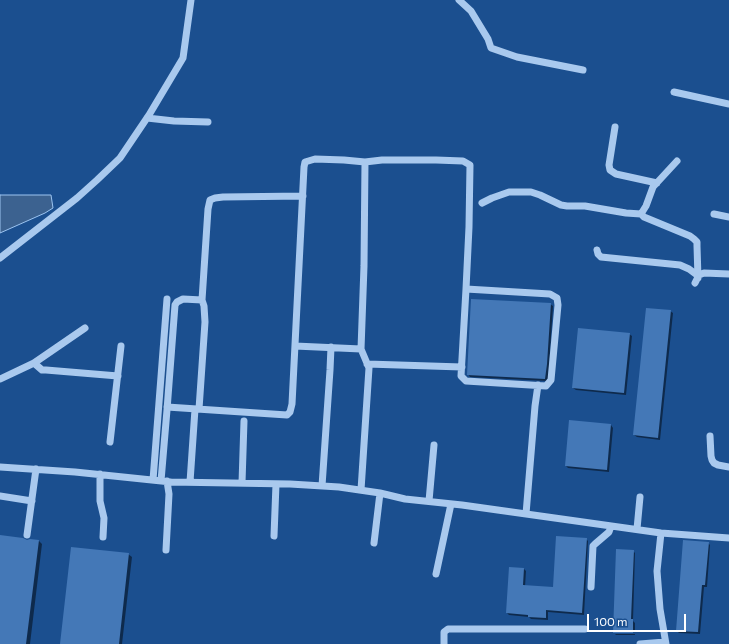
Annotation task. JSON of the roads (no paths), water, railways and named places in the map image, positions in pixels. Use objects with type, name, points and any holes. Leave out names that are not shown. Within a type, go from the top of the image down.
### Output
[{"type":"street","points":[[0,258],[65,207],[120,158],[147,118],[182,58],[191,0]]},
{"type":"street","points":[[459,0],[471,11],[488,39],[491,48],[517,56],[583,70]]},
{"type":"street","points":[[674,92],[729,104]]},
{"type":"street","points":[[147,118],[174,121],[208,122]]},
{"type":"street","points":[[615,127],[609,164],[610,170],[616,174],[657,183]]},
{"type":"street","points":[[167,407],[287,415],[290,412],[292,404],[305,162],[315,159],[365,162],[382,160],[436,160],[463,161],[470,165],[466,289],[461,376],[466,381],[546,386],[551,380],[558,305],[557,298],[550,294],[466,289]]},
{"type":"street","points":[[641,214],[654,187],[677,161]]},
{"type":"street","points":[[361,490],[369,368],[361,348],[364,266],[365,162]]},
{"type":"street","points":[[482,203],[509,192],[531,192],[540,194],[561,205],[585,206],[641,214],[644,217],[690,236],[697,242],[697,278]]},
{"type":"street","points":[[190,482],[204,322],[204,306],[202,300],[208,209],[210,200],[223,197],[303,196]]},
{"type":"street","points":[[714,214],[729,217]]},
{"type":"street","points":[[597,250],[601,257],[680,266],[688,269],[697,278]]},
{"type":"street","points":[[697,278],[704,273],[729,274]]},
{"type":"street","points":[[166,550],[169,494],[160,481],[167,299]]},
{"type":"street","points":[[160,481],[175,305],[182,299],[202,300]]},
{"type":"street","points":[[0,379],[34,364],[85,328]]},
{"type":"street","points":[[110,442],[121,346]]},
{"type":"street","points":[[295,346],[361,348]]},
{"type":"street","points":[[322,486],[330,370],[330,347]]},
{"type":"street","points":[[34,364],[42,370],[118,376]]},
{"type":"street","points":[[367,364],[462,367]]},
{"type":"street","points":[[526,514],[538,385]]},
{"type":"street","points":[[242,483],[244,421]]},
{"type":"street","points":[[710,436],[712,460],[718,465],[729,467]]},
{"type":"street","points":[[429,501],[434,445]]},
{"type":"street","points":[[0,467],[100,474],[160,481],[339,487],[405,498],[661,533],[729,538]]},
{"type":"street","points":[[27,535],[36,469]]},
{"type":"street","points":[[100,474],[100,501],[104,518],[103,537]]},
{"type":"street","points":[[274,536],[276,484]]},
{"type":"street","points":[[374,543],[380,493]]},
{"type":"street","points":[[0,496],[32,501]]},
{"type":"street","points":[[637,529],[640,497]]},
{"type":"street","points":[[436,574],[451,504]]},
{"type":"street","points":[[591,588],[593,546],[609,532],[611,526]]},
{"type":"street","points":[[640,644],[666,643],[660,609],[657,571],[661,533]]},
{"type":"street","points":[[444,644],[444,632],[448,629],[585,629]]},
{"type":"water","points":[[0,195],[51,195],[53,208],[0,233]]}]
